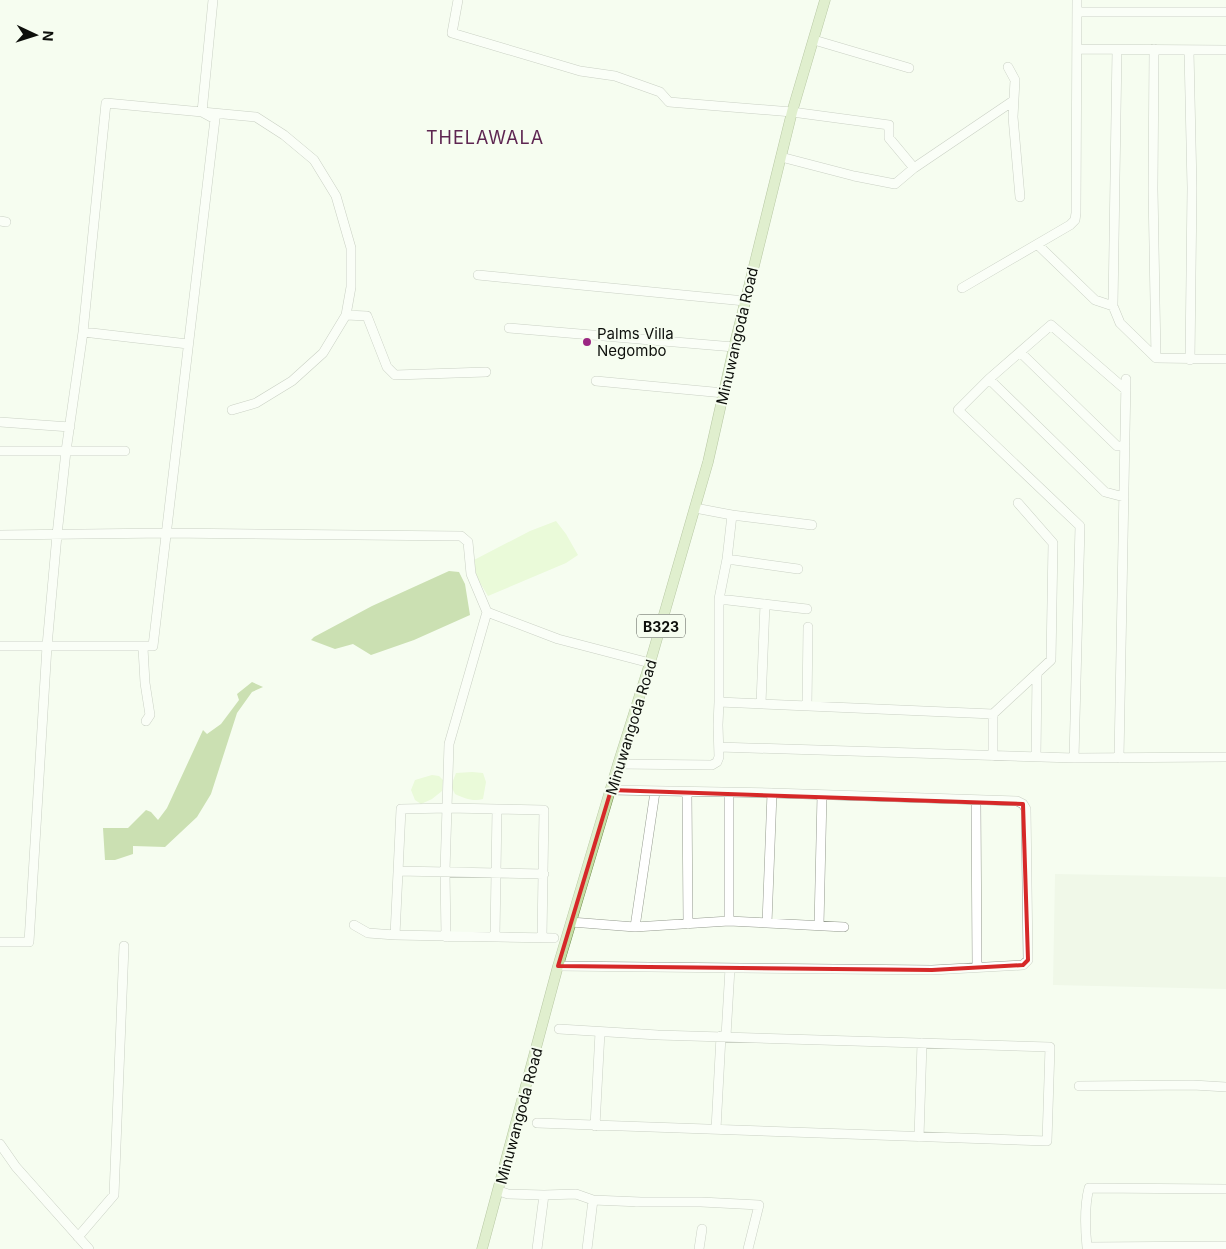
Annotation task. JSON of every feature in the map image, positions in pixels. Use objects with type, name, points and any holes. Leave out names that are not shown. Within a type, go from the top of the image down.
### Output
[{"type":"main road","name":"Minuwangoda Road","points":[[482,1249],[558,966],[650,663],[708,462],[745,301],[792,112],[825,0]]},
{"type":"street","points":[[202,112],[213,0]]},
{"type":"street","points":[[458,0],[452,33],[580,71],[615,76],[660,92],[669,102],[792,112],[889,125],[889,138],[914,168]]},
{"type":"street","points":[[962,288],[1038,245],[1070,225],[1074,220],[1076,213],[1077,0]]},
{"type":"street","points":[[1077,12],[1226,12]]},
{"type":"street","points":[[814,40],[909,68]]},
{"type":"street","points":[[1076,49],[1226,50]]},
{"type":"street","points":[[1154,49],[1153,189],[1156,358]]},
{"type":"street","points":[[1117,50],[1113,306],[1120,323],[1156,358],[1226,360]]},
{"type":"street","points":[[1189,51],[1192,188],[1190,360]]},
{"type":"street","points":[[1008,67],[1015,80],[1013,101],[1020,197]]},
{"type":"street","points":[[781,157],[854,176],[895,184],[914,168],[1013,101]]},
{"type":"street","points":[[0,942],[29,942],[47,646],[57,535],[66,451],[84,332],[106,103],[256,117],[314,160],[336,196],[351,248],[351,287],[346,315],[323,353],[292,381],[256,403],[232,410]]},
{"type":"street","points":[[0,646],[143,648],[152,646],[167,532],[214,119],[202,112]]},
{"type":"street","points":[[1038,245],[1095,300],[1113,306]]},
{"type":"street","points":[[478,275],[745,301]]},
{"type":"street","points":[[346,315],[367,316],[387,367],[395,375],[486,372]]},
{"type":"street","points":[[1074,758],[1080,526],[958,410],[1051,325],[1126,390]]},
{"type":"street","points":[[510,328],[734,347]]},
{"type":"street","points":[[84,332],[188,344]]},
{"type":"street","points":[[1021,353],[1117,446],[1125,446]]},
{"type":"street","points":[[1119,758],[1126,379]]},
{"type":"street","points":[[989,380],[1105,492],[1124,497]]},
{"type":"street","points":[[596,381],[724,393]]},
{"type":"street","points":[[0,422],[70,427]]},
{"type":"street","points":[[0,451],[124,451]]},
{"type":"street","points":[[719,702],[993,714],[1051,660],[1052,544],[1018,503]]},
{"type":"street","points":[[695,508],[732,515],[812,525]]},
{"type":"street","points":[[618,764],[712,765],[717,762],[719,757],[719,599],[727,560],[732,515]]},
{"type":"street","points":[[0,535],[167,532],[461,536],[468,542],[471,574],[487,612],[449,744],[445,871],[446,937]]},
{"type":"street","points":[[727,560],[798,569]]},
{"type":"street","points":[[719,599],[807,609]]},
{"type":"street","points":[[761,703],[765,604]]},
{"type":"street","points":[[487,612],[558,639],[650,663]]},
{"type":"street","points":[[807,706],[808,627]]},
{"type":"street","points":[[143,648],[144,683],[150,715],[146,721]]},
{"type":"street","points":[[1036,757],[1037,673]]},
{"type":"street","points":[[993,714],[993,756]]},
{"type":"street","points":[[719,748],[1074,758],[1226,757]]},
{"type":"street","points":[[558,966],[932,970],[1023,965],[1028,960],[1026,809],[1023,804],[1017,801],[611,790]]},
{"type":"street","points":[[635,927],[655,792]]},
{"type":"street","points":[[687,792],[688,924]]},
{"type":"street","points":[[729,793],[729,921]]},
{"type":"street","points":[[767,923],[772,793]]},
{"type":"street","points":[[818,926],[822,795]]},
{"type":"street","points":[[976,801],[977,967]]},
{"type":"street","points":[[395,935],[401,809],[448,808],[544,810],[542,937]]},
{"type":"street","points":[[495,936],[497,809]]},
{"type":"street","points":[[398,870],[544,874]]},
{"type":"street","points":[[572,922],[635,927],[729,921],[844,927]]},
{"type":"street","points":[[354,924],[368,932],[395,935],[554,938]]},
{"type":"street","points":[[78,1237],[114,1195],[124,946]]},
{"type":"street","points":[[716,1130],[730,968]]},
{"type":"street","points":[[537,1123],[1047,1141],[1050,1047],[559,1030]]},
{"type":"street","points":[[595,1126],[600,1032]]},
{"type":"street","points":[[919,1137],[922,1043]]},
{"type":"street","points":[[1079,1086],[1193,1085],[1226,1088]]},
{"type":"street","points":[[0,1144],[16,1167],[89,1249]]},
{"type":"street","points":[[1226,1189],[1089,1188],[1086,1202],[1086,1231],[1087,1247],[1226,1246]]},
{"type":"street","points":[[499,1191],[508,1194],[576,1194],[593,1200],[664,1203]]},
{"type":"street","points":[[537,1249],[544,1195]]},
{"type":"street","points":[[586,1249],[593,1200]]},
{"type":"street","points":[[636,1202],[702,1202],[759,1205],[748,1249]]},
{"type":"street","points":[[699,1249],[702,1229]]},
{"type":"highlighted area","points":[[611,790],[1023,804],[1028,960],[1023,965],[932,970],[558,966]]},
{"type":"shaded area","points":[[556,521],[578,555],[566,563],[488,596],[479,581],[475,580],[474,560],[530,531]]},
{"type":"shaded area","points":[[449,571],[459,572],[465,584],[470,615],[414,640],[371,655],[353,644],[335,649],[311,640],[372,606]]},
{"type":"shaded area","points":[[252,682],[263,687],[252,692],[237,713],[211,794],[197,817],[165,847],[133,846],[133,854],[115,860],[105,860],[103,828],[128,828],[146,810],[151,812],[158,820],[167,808],[203,730],[207,734],[221,724],[239,700],[237,694]]},
{"type":"shaded area","points":[[456,773],[483,773],[486,782],[483,799],[472,800],[462,797],[455,794],[451,786]]},
{"type":"shaded area","points":[[432,775],[439,776],[443,780],[442,791],[432,799],[421,804],[415,800],[411,790],[415,780]]},
{"type":"shaded area","points":[[1055,874],[1226,877],[1226,989],[1053,985]]},
{"type":"place","name":"Palms Villa Negombo","points":[[587,342]]},
{"type":"district","name":"THELAWALA","points":[[485,137]]}]
